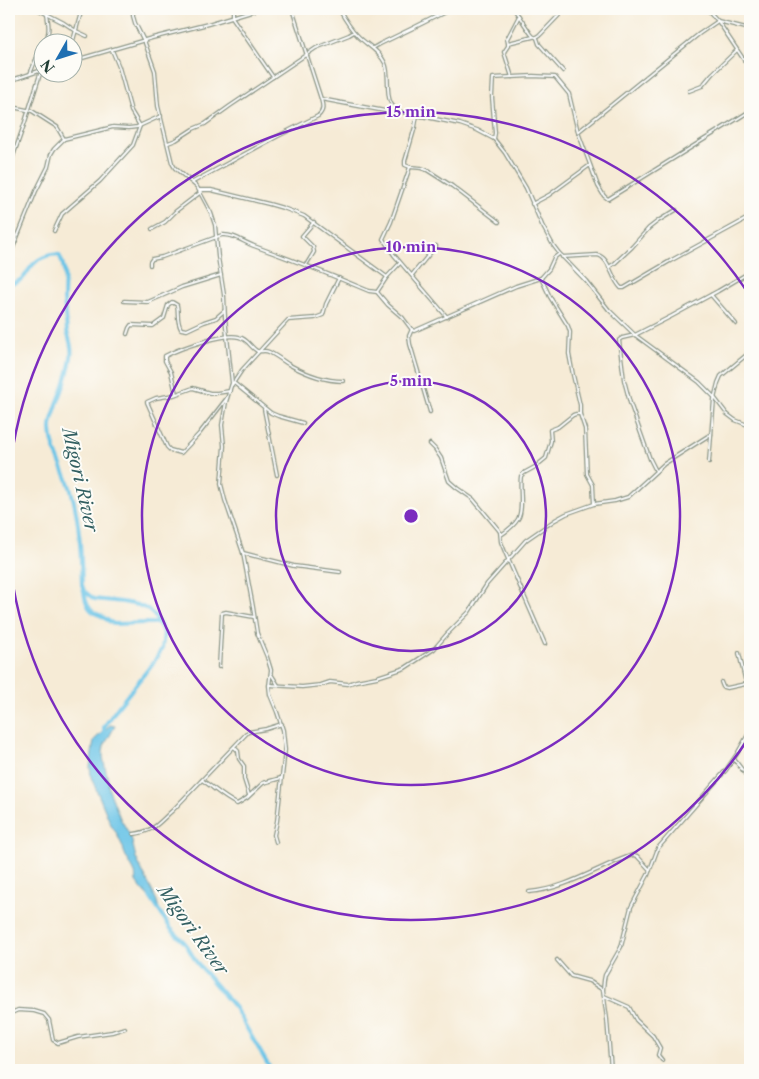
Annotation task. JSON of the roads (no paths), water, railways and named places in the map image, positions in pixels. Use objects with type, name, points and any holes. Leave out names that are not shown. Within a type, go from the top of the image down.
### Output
[{"type":"street","points":[[37,9],[87,36]]},
{"type":"street","points":[[46,9],[48,32]]},
{"type":"street","points":[[76,31],[82,9]]},
{"type":"street","points":[[133,9],[135,23],[144,40],[155,70],[157,97],[173,165],[193,182],[200,191],[213,217],[224,295],[224,311],[232,375],[232,383],[222,425],[224,446],[221,484],[243,553],[257,632],[267,657],[271,674],[278,685]]},
{"type":"street","points":[[233,9],[232,16],[273,76]]},
{"type":"street","points":[[82,58],[258,9]]},
{"type":"street","points":[[193,182],[318,116],[323,110],[292,9]]},
{"type":"street","points":[[339,9],[354,32],[383,59],[388,74],[389,98],[393,108],[398,111],[466,126],[494,140],[506,153],[526,188],[550,240],[562,257],[586,281],[608,310],[635,335],[699,382],[727,414],[750,426]]},
{"type":"street","points":[[373,49],[451,9]]},
{"type":"street","points":[[514,9],[533,36]]},
{"type":"street","points":[[508,43],[533,36],[537,37],[566,9]]},
{"type":"street","points":[[707,9],[718,21],[750,69]]},
{"type":"street","points":[[512,77],[504,52],[508,46],[507,39],[519,16]]},
{"type":"street","points":[[718,21],[750,29]]},
{"type":"street","points":[[578,132],[718,21]]},
{"type":"street","points":[[167,143],[205,124],[306,54],[322,45],[354,32]]},
{"type":"street","points":[[537,37],[539,44],[563,70]]},
{"type":"street","points":[[112,50],[119,67],[131,111],[140,126]]},
{"type":"street","points":[[689,91],[702,86],[737,50]]},
{"type":"street","points":[[9,81],[30,74],[32,69]]},
{"type":"street","points":[[494,140],[492,78],[555,77],[570,94],[578,132],[601,191],[605,198],[609,198],[750,111]]},
{"type":"street","points":[[9,168],[38,82]]},
{"type":"street","points":[[321,99],[386,111],[393,108]]},
{"type":"street","points":[[9,107],[32,111],[57,126],[64,139]]},
{"type":"street","points":[[417,115],[405,165],[427,170],[452,186],[499,222]]},
{"type":"street","points":[[10,261],[13,248],[48,166],[51,154],[64,139],[108,128],[133,128],[161,116]]},
{"type":"street","points":[[54,231],[62,214],[100,181],[133,145],[140,126]]},
{"type":"street","points":[[532,204],[549,195],[591,164]]},
{"type":"street","points":[[410,166],[391,222],[383,239],[447,317]]},
{"type":"street","points":[[152,229],[165,222],[200,191],[208,190],[283,208],[307,218],[388,277]]},
{"type":"street","points":[[609,267],[632,247],[649,228],[676,210]]},
{"type":"street","points":[[562,257],[600,255],[604,258],[618,284],[621,288],[624,288],[750,217]]},
{"type":"street","points":[[306,265],[314,252],[313,247],[302,236],[314,222]]},
{"type":"street","points":[[150,265],[152,259],[216,237],[230,235],[369,291],[377,292],[413,331],[416,331],[516,286],[542,278],[559,253]]},
{"type":"street","points":[[412,275],[436,246]]},
{"type":"street","points":[[377,292],[400,262]]},
{"type":"street","points":[[656,471],[630,402],[624,380],[619,340],[635,335],[750,272]]},
{"type":"street","points":[[124,301],[148,302],[182,287],[221,275]]},
{"type":"street","points":[[231,387],[242,370],[288,320],[313,319],[322,315],[339,278]]},
{"type":"street","points":[[542,278],[554,305],[570,329],[570,354],[580,414],[585,432],[587,474],[593,485],[594,504]]},
{"type":"street","points":[[711,295],[736,324]]},
{"type":"street","points":[[128,334],[131,325],[152,326],[162,320],[165,317],[168,305],[172,302],[177,304],[177,317],[181,329],[184,330],[216,318],[224,311]]},
{"type":"street","points":[[412,330],[408,336],[430,412]]},
{"type":"street","points":[[176,394],[165,356],[194,345],[228,336],[242,337],[257,350],[269,352],[295,368],[317,378],[343,381]]},
{"type":"street","points":[[709,462],[714,397],[720,377],[750,352]]},
{"type":"street","points":[[234,383],[264,408],[278,416],[303,423]]},
{"type":"street","points":[[227,398],[199,434],[180,453],[167,447],[148,402],[194,388],[217,394],[230,391]]},
{"type":"street","points":[[264,408],[276,474]]},
{"type":"street","points":[[500,536],[518,519],[520,512],[521,476],[546,458],[551,441],[550,430],[558,427],[573,414],[580,414]]},
{"type":"street","points":[[269,684],[302,687],[330,682],[348,684],[405,668],[429,654],[436,647],[469,612],[484,587],[526,540],[554,520],[566,514],[594,504],[628,497],[656,471],[711,434]]},
{"type":"street","points":[[430,444],[441,458],[449,481],[474,499],[500,532],[508,560],[545,644]]},
{"type":"street","points":[[9,512],[9,518]]},
{"type":"street","points":[[243,553],[294,566],[340,572]]},
{"type":"street","points":[[219,666],[222,612],[254,617]]},
{"type":"street","points":[[721,682],[723,687],[727,688],[749,684],[745,679],[739,652]]},
{"type":"street","points":[[271,674],[269,684],[270,696],[282,724],[285,750],[274,835],[276,842]]},
{"type":"street","points":[[134,834],[149,831],[174,810],[248,732],[282,724]]},
{"type":"street","points":[[611,1070],[603,990],[605,975],[622,944],[631,907],[660,846],[713,786],[734,759],[750,731]]},
{"type":"street","points":[[234,747],[238,751],[239,758],[244,766],[244,780],[250,795]]},
{"type":"street","points":[[734,759],[750,780]]},
{"type":"street","points":[[202,780],[220,794],[236,803],[241,802],[262,783],[281,778]]},
{"type":"street","points":[[529,892],[572,881],[633,855],[637,856],[650,870]]},
{"type":"street","points":[[557,960],[571,976],[588,980],[603,990]]},
{"type":"street","points":[[604,996],[629,1007],[638,1022],[653,1036],[659,1045],[658,1055],[662,1060]]},
{"type":"street","points":[[9,1014],[18,1010],[44,1014],[49,1020],[53,1040],[58,1043],[125,1028]]},
{"type":"water","points":[[110,725],[115,726],[104,746],[103,752],[109,790],[120,818],[131,837],[136,858],[159,909],[136,881],[135,873],[112,827],[91,777],[90,767],[94,740]]},
{"type":"waterway","name":"Migori River","points":[[9,284],[17,282],[25,276],[40,259],[51,255],[59,255],[62,260],[65,283],[64,300],[71,353],[67,375],[52,420],[51,430],[54,447],[70,486],[75,505],[80,539],[82,585],[84,591],[94,599],[138,605],[147,609],[154,615],[164,633],[162,649],[104,727],[104,735]]},
{"type":"waterway","points":[[84,591],[88,607],[114,624],[158,623],[160,625]]},
{"type":"waterway","name":"Migori River","points":[[150,897],[171,929],[185,943],[197,963],[235,1008],[271,1070]]}]
